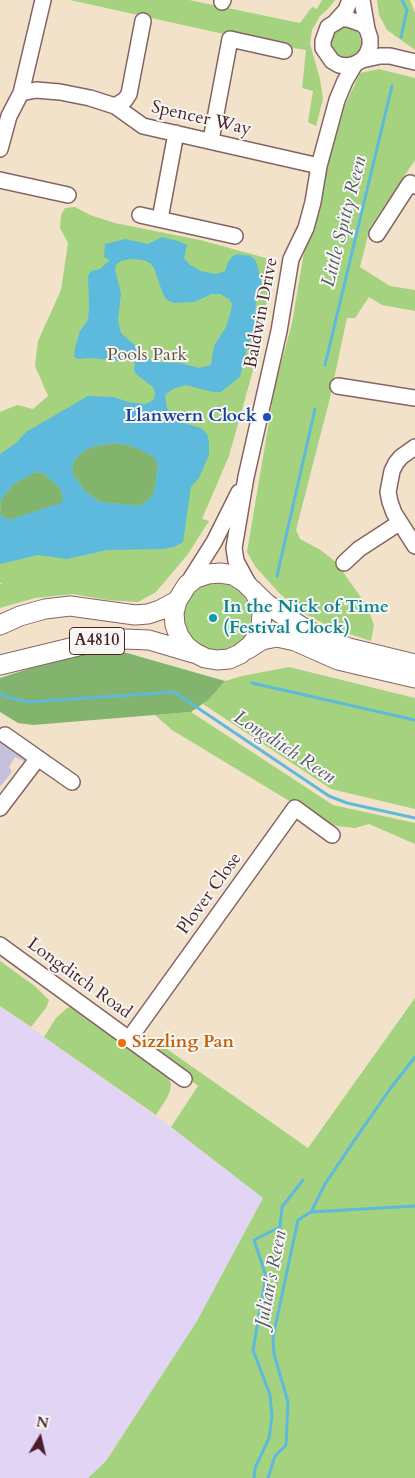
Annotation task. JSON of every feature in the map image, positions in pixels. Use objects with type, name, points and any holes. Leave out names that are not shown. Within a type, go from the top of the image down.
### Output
[{"type":"main road","points":[[415,664],[349,648],[302,628],[268,604],[233,575],[220,573],[196,578],[182,593],[174,613],[175,625],[182,641],[195,653],[205,658],[217,660],[229,658],[240,654],[262,640],[277,637],[295,641],[338,660],[415,678]]},
{"type":"main road","points":[[240,654],[257,637],[261,625],[262,613],[259,601],[251,588]]},
{"type":"main road","name":"A4810","points":[[0,625],[20,616],[45,609],[70,606],[135,615],[148,614],[160,610],[182,593]]},
{"type":"main road","name":"A4810","points":[[0,665],[102,640],[149,640],[195,653]]},
{"type":"street","points":[[0,149],[9,116],[21,93],[43,0]]},
{"type":"street","points":[[350,0],[346,10],[328,27],[323,41],[327,55],[332,61],[339,65],[347,66],[380,56],[390,56],[415,62]]},
{"type":"street","points":[[337,100],[345,81],[358,62],[367,54],[370,46],[362,0]]},
{"type":"street","points":[[336,21],[355,20],[380,49],[390,56]]},
{"type":"street","points":[[115,106],[125,100],[129,94],[143,21]]},
{"type":"street","points":[[212,140],[230,39],[284,51]]},
{"type":"street","points":[[332,61],[337,78],[337,100]]},
{"type":"street","name":"Spencer Way","points":[[21,93],[36,90],[60,92],[90,98],[115,106],[143,126],[212,140],[319,166]]},
{"type":"street","name":"Baldwin Drive","points":[[246,477],[279,331],[291,259],[313,202],[319,166],[337,100]]},
{"type":"street","points":[[160,219],[176,133]]},
{"type":"street","points":[[0,180],[68,195]]},
{"type":"street","points":[[376,234],[410,183],[415,186]]},
{"type":"street","points":[[140,215],[236,236]]},
{"type":"street","points":[[338,386],[415,398]]},
{"type":"street","points":[[415,447],[401,457],[392,471],[388,492],[390,502],[400,523],[415,546]]},
{"type":"street","points":[[246,477],[234,548],[236,560],[251,588]]},
{"type":"street","points":[[182,593],[214,542],[246,477]]},
{"type":"street","points":[[344,563],[359,548],[400,523]]},
{"type":"street","points":[[5,735],[72,782]]},
{"type":"street","points":[[0,808],[38,758]]},
{"type":"street","name":"Plover Close","points":[[129,1039],[295,808],[332,836]]},
{"type":"street","name":"Longditch Road","points":[[0,946],[184,1078]]},
{"type":"shaded area","points":[[0,737],[31,759],[28,763],[15,757],[9,767],[12,772],[0,787]]},
{"type":"shaded area","points":[[0,1006],[163,1121],[263,1198],[197,1321],[106,1461],[88,1478],[0,1478]]},
{"type":"green space","points":[[70,0],[189,0],[300,23],[312,7],[317,9],[322,0],[335,0],[320,16],[312,30],[310,44],[320,79],[323,99],[316,126],[308,122],[313,91],[302,88],[306,50],[269,44]]},
{"type":"green space","points":[[377,0],[410,0],[415,13],[415,50],[387,30],[379,15]]},
{"type":"green space","points":[[346,27],[357,31],[361,42],[357,53],[346,57],[335,53],[331,42],[335,31]]},
{"type":"green space","points":[[379,69],[415,78],[415,160],[370,227],[360,267],[390,286],[415,290],[415,311],[382,305],[369,297],[355,318],[347,318],[330,398],[296,530],[300,539],[319,549],[336,562],[367,606],[374,625],[371,641],[334,629],[302,612],[279,593],[255,566],[247,552],[275,386],[292,323],[304,252],[317,207],[327,152],[339,118],[360,73]]},
{"type":"green space","name":"Pools Park","points":[[75,207],[90,215],[115,223],[200,240],[266,258],[272,268],[265,312],[252,374],[229,456],[202,519],[209,521],[188,554],[156,592],[138,602],[107,600],[73,594],[35,598],[0,608],[0,584],[3,583],[0,583],[0,412],[17,405],[33,409],[48,396],[35,366],[38,341],[61,290],[68,243],[60,228],[61,215],[65,208]]},
{"type":"green space","points":[[117,443],[132,446],[155,457],[158,465],[154,492],[149,500],[140,506],[100,502],[86,492],[72,473],[74,460],[85,450],[95,446]]},
{"type":"green space","points":[[36,472],[43,473],[60,488],[63,498],[62,503],[12,519],[6,519],[0,514],[1,499],[15,483]]},
{"type":"green space","points":[[217,583],[230,586],[241,593],[248,604],[251,617],[248,630],[241,641],[230,648],[217,651],[204,648],[193,641],[186,630],[183,617],[186,604],[193,593],[204,586]]},
{"type":"green space","points":[[113,649],[225,681],[208,700],[191,712],[33,725],[18,723],[0,712],[0,678],[53,661]]},
{"type":"green space","points":[[289,667],[415,698],[415,809],[331,789],[203,704],[225,681]]},
{"type":"green space","points":[[191,712],[333,805],[415,823],[415,844],[369,824],[355,828],[324,822],[172,730],[155,715]]},
{"type":"green space","points":[[0,961],[36,987],[49,1000],[46,1008],[31,1027],[0,1006]]},
{"type":"green space","points":[[415,998],[415,1478],[88,1478],[106,1461],[197,1321],[263,1198],[171,1127],[198,1086],[141,1042],[147,1035],[308,1148]]},
{"type":"green space","points":[[71,1007],[78,1010],[168,1076],[171,1084],[170,1091],[156,1115],[44,1037],[56,1018],[67,1008]]},
{"type":"water","points":[[162,237],[178,241],[187,245],[184,258],[190,265],[201,271],[216,274],[225,271],[228,262],[233,256],[238,254],[251,256],[256,261],[262,284],[256,298],[255,328],[247,348],[240,377],[221,392],[213,392],[186,385],[173,389],[165,395],[167,408],[172,414],[180,422],[201,428],[207,434],[209,442],[209,455],[199,478],[191,487],[183,542],[174,547],[164,549],[107,550],[67,559],[38,555],[0,564],[0,514],[6,519],[12,519],[61,503],[63,498],[60,488],[43,473],[36,472],[15,483],[1,499],[0,507],[0,454],[16,443],[26,432],[88,396],[114,397],[128,402],[145,404],[154,399],[153,387],[137,375],[134,371],[135,363],[131,360],[78,359],[74,357],[80,331],[88,320],[88,276],[91,271],[100,269],[110,260],[104,257],[105,244],[125,239],[148,244]],"holes":[[[130,259],[143,260],[150,263],[154,268],[163,294],[167,300],[174,303],[194,302],[212,294],[220,294],[229,299],[232,304],[231,311],[226,327],[214,346],[211,365],[199,368],[180,363],[153,362],[121,333],[118,320],[121,293],[115,270],[116,265],[121,261]],[[117,443],[132,446],[154,457],[158,465],[154,492],[149,500],[140,506],[100,502],[86,492],[72,473],[74,460],[85,450],[95,446]]]},
{"type":"waterway","name":"Little Spitty Reen","points":[[401,37],[407,10],[402,0]]},
{"type":"waterway","name":"Little Spitty Reen","points":[[325,365],[392,86]]},
{"type":"waterway","name":"Little Spitty Reen","points":[[277,576],[315,409]]},
{"type":"waterway","points":[[252,683],[415,720]]},
{"type":"waterway","name":"Longditch Reen","points":[[0,693],[7,697],[29,702],[174,692],[329,796],[347,803],[415,818]]},
{"type":"waterway","name":"Julian's Reen","points":[[268,1478],[275,1456],[286,1445],[288,1402],[274,1354],[273,1337],[298,1220],[311,1212],[325,1184],[390,1089],[415,1057]]},
{"type":"waterway","points":[[254,1478],[255,1468],[269,1438],[272,1416],[270,1395],[253,1350],[266,1276],[254,1240],[280,1227],[282,1207],[303,1180]]},
{"type":"waterway","points":[[311,1212],[415,1206]]},
{"type":"place","name":"Llanwern Clock","points":[[267,417]]},
{"type":"place","name":"In the Nick of Time (Festival Clock)","points":[[213,618]]},
{"type":"place","name":"Sizzling Pan","points":[[122,1043]]}]
